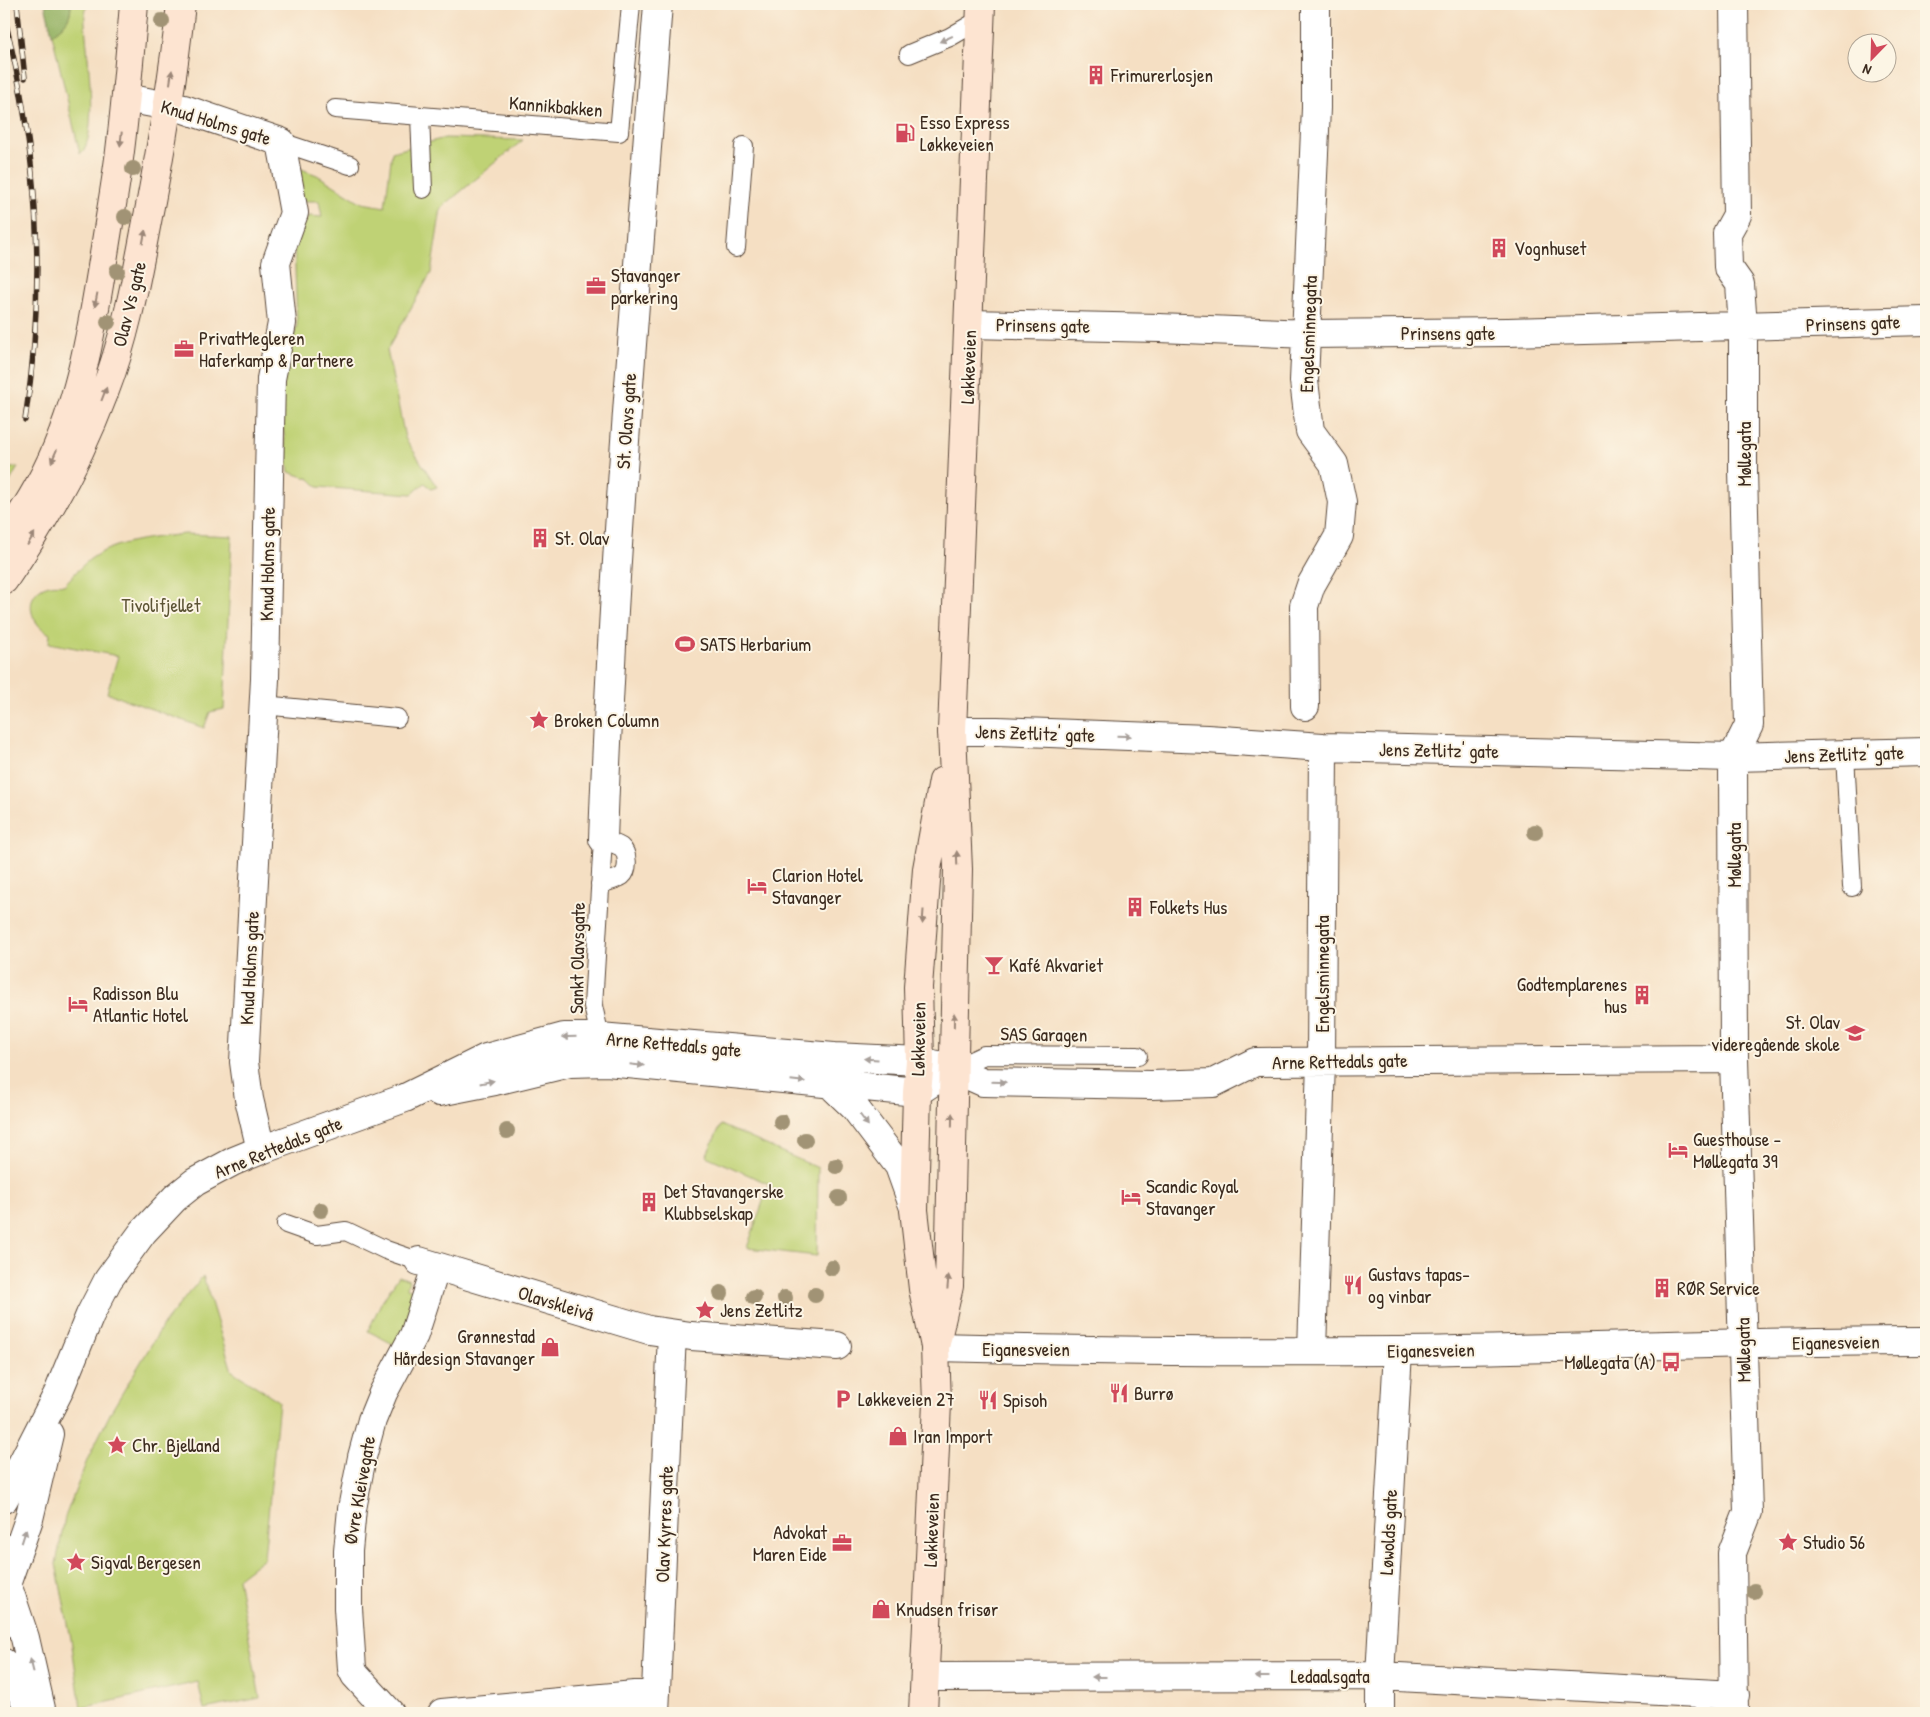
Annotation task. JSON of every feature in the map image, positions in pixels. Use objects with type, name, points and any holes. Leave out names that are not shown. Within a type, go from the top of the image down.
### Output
[{"type":"main road","name":"Olav Vs gate","points":[[4,537],[12,529],[51,464],[65,432],[77,394],[98,293],[120,153],[134,4]]},
{"type":"main road","name":"Olav Vs gate","points":[[4,580],[57,495],[83,445],[105,392],[127,321],[161,152],[181,4]]},
{"type":"main road","name":"Løkkeveien","points":[[935,1347],[949,1286],[958,869],[952,731],[981,11]]},
{"type":"main road","name":"Løkkeveien","points":[[923,1713],[937,1403],[935,1347],[923,1289],[914,1210],[917,1092],[920,1061],[918,987],[927,869],[952,731]]},
{"type":"street","name":"St. Olavs gate","points":[[603,839],[607,735],[630,357],[658,4]]},
{"type":"street","name":"Engelsminnegata","points":[[1304,706],[1304,606],[1311,585],[1339,536],[1342,502],[1334,464],[1310,431],[1304,381],[1308,334],[1316,108],[1316,4]]},
{"type":"street","name":"Møllegata","points":[[1734,4],[1737,215],[1727,233],[1727,242],[1728,267],[1740,284],[1743,327],[1743,470],[1749,725],[1733,757],[1734,1059],[1748,1512],[1732,1553],[1734,1704]]},
{"type":"street","name":"Knud Holms gate","points":[[126,98],[167,105],[281,142],[294,213],[276,263],[282,322],[270,379],[263,705],[244,1062],[249,1099],[261,1150]]},
{"type":"street","name":"Prinsens gate","points":[[969,324],[1159,328],[1308,334],[1518,332],[1926,321]]},
{"type":"street","name":"Jens Zetlitz' gate","points":[[952,731],[1207,739],[1323,747],[1733,757],[1926,752]]},
{"type":"street","name":"Engelsminnegata","points":[[1312,1350],[1321,1061],[1323,747]]},
{"type":"street","name":"Arne Rettedals gate","points":[[4,1499],[58,1393],[90,1315],[113,1274],[143,1232],[176,1198],[195,1182],[220,1168],[261,1150],[405,1098],[486,1058],[564,1037],[603,1050],[831,1085],[917,1092]]},
{"type":"street","name":"Arne Rettedals gate","points":[[603,1050],[920,1061],[954,1069],[983,1082],[1151,1085],[1213,1083],[1256,1062],[1734,1059]]},
{"type":"street","points":[[917,1092],[954,1069]]},
{"type":"street","points":[[831,1085],[855,1108],[899,1166],[914,1210]]},
{"type":"street","name":"Olavskleivå","points":[[427,1264],[631,1325],[672,1334],[837,1346]]},
{"type":"street","name":"Øvre Kleivegate","points":[[390,1713],[355,1675],[352,1669],[348,1608],[350,1531],[362,1457],[372,1420],[383,1393],[412,1340],[427,1264]]},
{"type":"street","name":"Olav Kyrres gate","points":[[656,1703],[672,1334]]},
{"type":"street","name":"Eiganesveien","points":[[935,1347],[1398,1351],[1813,1341],[1926,1341]]},
{"type":"street","name":"Løwolds gate","points":[[1380,1713],[1380,1676],[1398,1351]]},
{"type":"street","name":"Arne Rettedals gate","points":[[6,1592],[29,1519],[58,1393]]},
{"type":"street","points":[[6,1592],[25,1638],[42,1713]]},
{"type":"street","points":[[4,1663],[16,1682],[31,1713]]},
{"type":"street","name":"Ledaalsgata","points":[[925,1677],[1380,1676],[1734,1704]]},
{"type":"street","points":[[442,1713],[656,1703]]},
{"type":"lane","name":"Kannikbakken","points":[[335,108],[619,132],[632,4]]},
{"type":"lane","points":[[909,54],[950,38],[981,11]]},
{"type":"lane","points":[[420,116],[423,189]]},
{"type":"lane","points":[[281,142],[350,165]]},
{"type":"lane","points":[[736,248],[744,146]]},
{"type":"lane","points":[[263,705],[397,718]]},
{"type":"lane","points":[[1845,754],[1852,887]]},
{"type":"lane","name":"Sankt Olavsgate","points":[[600,884],[620,878],[624,874],[626,864],[626,855],[621,848],[603,839],[600,884],[593,1006],[603,1050]]},
{"type":"lane","name":"SAS Garagen","points":[[954,1069],[984,1055],[1138,1056]]},
{"type":"lane","name":"Olavskleivå","points":[[286,1224],[317,1235],[341,1231],[351,1232],[377,1246],[427,1264]]},
{"type":"green space","points":[[45,4],[71,4],[70,14],[66,22],[52,34]]},
{"type":"green space","points":[[71,4],[87,4],[85,21],[91,113],[86,145],[80,154],[52,34],[66,22],[70,14]]},
{"type":"green space","points":[[445,138],[523,140],[441,208],[431,273],[387,350],[405,438],[437,487],[431,489],[425,483],[412,494],[318,487],[310,479],[289,472],[278,388],[297,325],[294,238],[309,216],[322,217],[319,201],[302,201],[288,195],[268,156],[317,175],[362,203],[385,207],[392,152]]},
{"type":"green space","points":[[18,467],[4,492],[4,469]]},
{"type":"green space","name":"Tivolifjellet","points":[[185,534],[232,536],[224,709],[210,712],[204,728],[107,693],[118,656],[49,643],[50,634],[40,627],[34,619],[31,610],[35,594],[42,588],[52,585],[64,585],[89,560],[100,553],[135,541]]},
{"type":"green space","points":[[721,1125],[818,1168],[817,1256],[747,1248],[769,1184],[706,1156]]},
{"type":"green space","points":[[203,1276],[232,1371],[279,1401],[264,1558],[238,1578],[260,1698],[204,1709],[198,1682],[81,1708],[71,1639],[56,1564],[65,1517],[88,1458],[112,1410],[165,1322]]},
{"type":"green space","points":[[399,1276],[409,1280],[407,1288],[417,1291],[415,1316],[395,1345],[368,1331],[381,1303]]},
{"type":"railway","points":[[17,4],[25,78]]},
{"type":"railway","points":[[4,16],[25,117],[36,216],[36,317],[25,420]]},
{"type":"place","name":"Frimurerlosjen","points":[[1096,75]]},
{"type":"place","name":"Esso Express Løkkeveien","points":[[905,133]]},
{"type":"place","name":"Vognhuset","points":[[1499,248]]},
{"type":"place","name":"Stavanger parkering","points":[[596,286]]},
{"type":"place","name":"PrivatMegleren Haferkamp & Partnere","points":[[184,349]]},
{"type":"place","name":"St. Olav","points":[[540,538]]},
{"type":"place","name":"SATS Herbarium","points":[[685,644]]},
{"type":"place","name":"Broken Column","points":[[539,720]]},
{"type":"place","name":"Clarion Hotel Stavanger","points":[[757,886]]},
{"type":"place","name":"Folkets Hus","points":[[1135,907]]},
{"type":"place","name":"Kafé Akvariet","points":[[994,965]]},
{"type":"place","name":"Godtemplarenes hus","points":[[1642,995]]},
{"type":"place","name":"Radisson Blu Atlantic Hotel","points":[[78,1004]]},
{"type":"place","name":"St. Olav videregående skole","points":[[1855,1033]]},
{"type":"place","name":"Guesthouse - Møllegata 39","points":[[1678,1150]]},
{"type":"place","name":"Scandic Royal Stavanger","points":[[1131,1197]]},
{"type":"place","name":"Det Stavangerske Klubbselskap","points":[[649,1202]]},
{"type":"place","name":"Gustavs tapas- og vinbar","points":[[1353,1285]]},
{"type":"place","name":"RØR Service","points":[[1662,1288]]},
{"type":"place","name":"Jens Zetlitz","points":[[705,1310]]},
{"type":"place","name":"Grønnestad Hårdesign Stavanger","points":[[550,1347]]},
{"type":"place","name":"Møllegata (A)","points":[[1671,1362]]},
{"type":"place","name":"Burrø","points":[[1119,1393]]},
{"type":"place","name":"Løkkeveien 27","points":[[843,1399]]},
{"type":"place","name":"Spisoh","points":[[988,1400]]},
{"type":"place","name":"Iran Import","points":[[898,1436]]},
{"type":"place","name":"Chr. Bjelland","points":[[117,1445]]},
{"type":"place","name":"Studio 56","points":[[1788,1542]]},
{"type":"place","name":"Advokat Maren Eide","points":[[842,1543]]},
{"type":"place","name":"Sigval Bergesen","points":[[76,1562]]},
{"type":"place","name":"Knudsen frisør","points":[[881,1609]]}]
